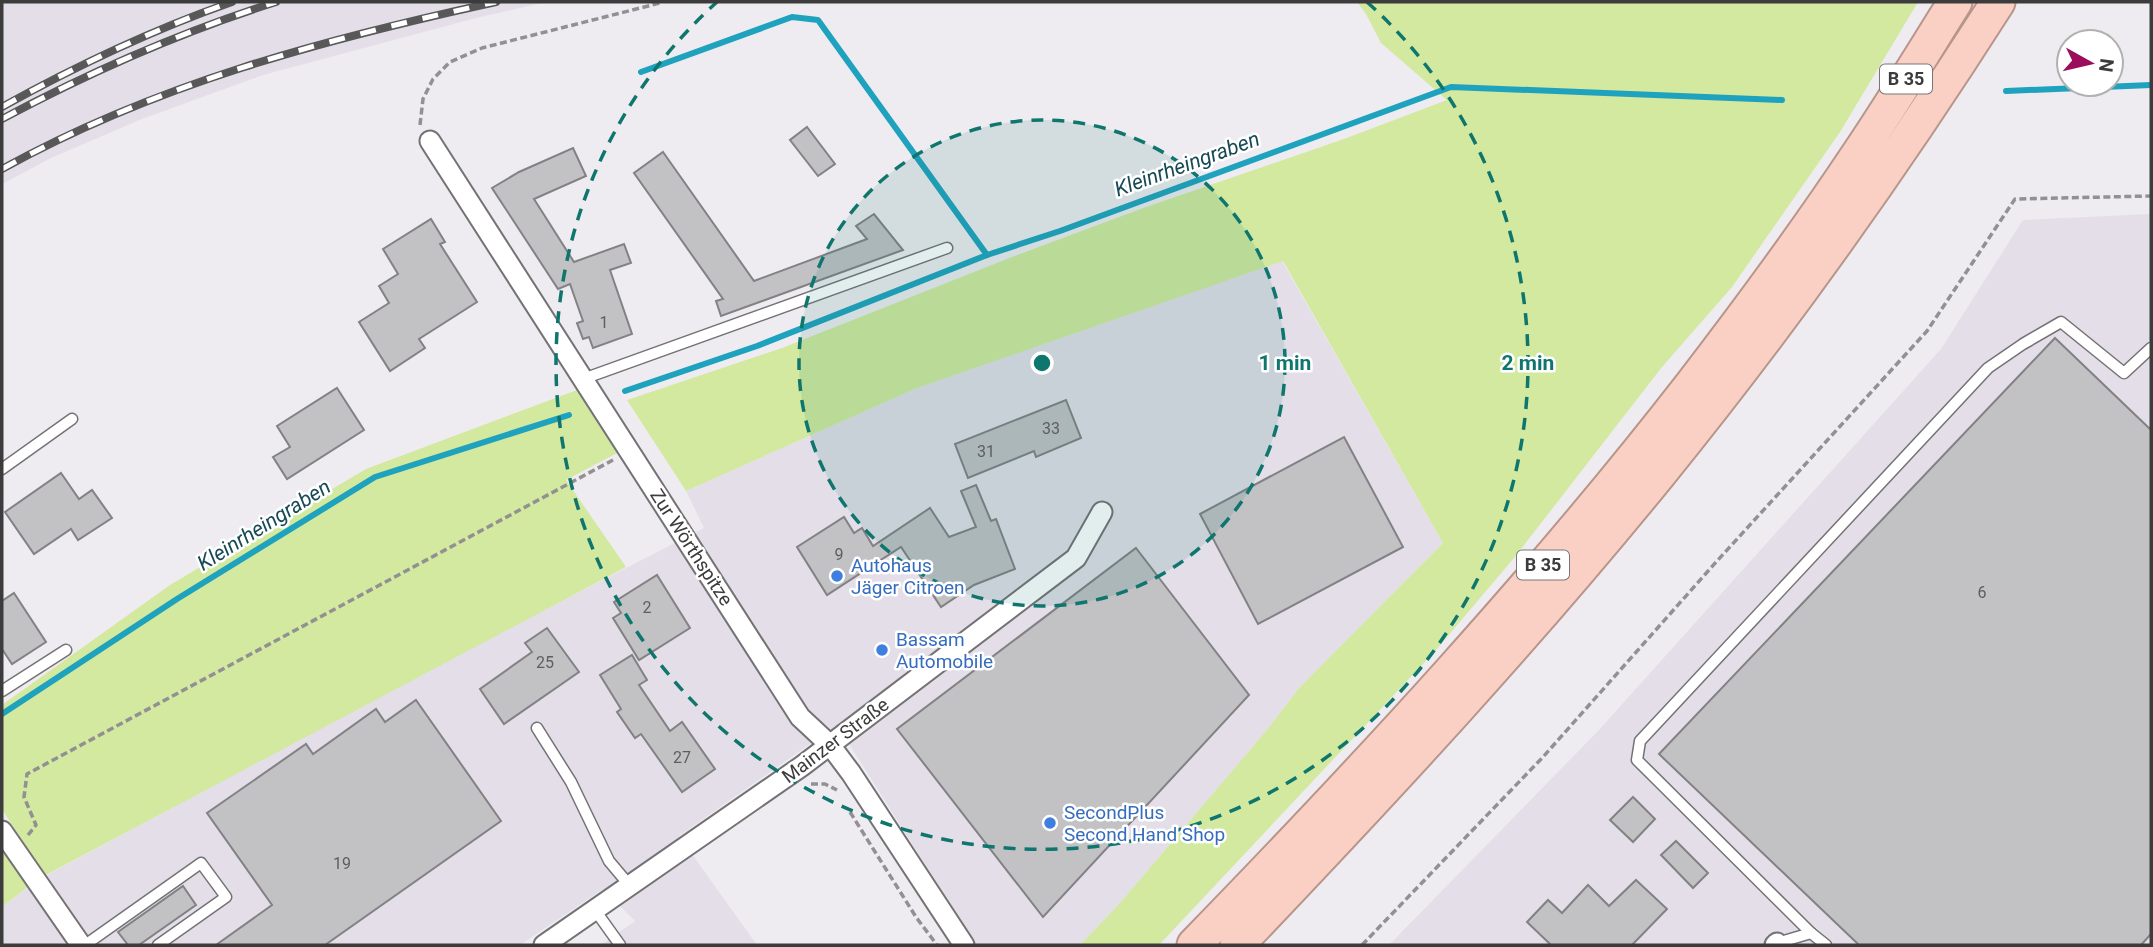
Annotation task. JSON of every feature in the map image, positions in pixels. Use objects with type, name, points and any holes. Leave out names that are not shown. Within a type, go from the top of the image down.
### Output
[{"type":"highway","name":"B 35","points":[[1194,945],[1404,722],[1525,586],[1643,445],[1744,315],[1857,156],[1955,2]]},
{"type":"highway","name":"B 35","points":[[1237,945],[1487,676],[1661,472],[1780,319],[1934,101],[1998,2]]},
{"type":"street","name":"Zur Wörthspitze","points":[[430,141],[800,717],[830,745],[851,773],[964,945]]},
{"type":"street","name":"Mainzer Straße","points":[[544,945],[830,745],[1076,558],[1102,512]]},
{"type":"street","points":[[2,831],[83,945]]},
{"type":"lane","points":[[583,379],[947,248]]},
{"type":"lane","points":[[1826,945],[1637,760],[1640,741],[1988,368],[2061,322],[2124,373],[2151,348]]},
{"type":"lane","points":[[2,469],[72,419]]},
{"type":"lane","points":[[2,691],[66,650]]},
{"type":"lane","points":[[537,728],[570,782],[609,861],[630,886]]},
{"type":"lane","points":[[83,945],[201,863],[226,897],[158,945]]},
{"type":"lane","points":[[595,910],[620,945]]},
{"type":"lane","points":[[1776,944],[1811,933]]},
{"type":"path","points":[[430,141],[420,126],[423,99],[433,79],[450,62],[482,48],[660,3]]},
{"type":"path","points":[[1362,945],[1543,757],[1927,331],[2015,199],[2151,196]]},
{"type":"path","points":[[16,852],[36,825],[24,797],[27,774],[630,451]]},
{"type":"path","points":[[809,784],[825,784],[837,790]]},
{"type":"path","points":[[844,802],[916,917],[937,945]]},
{"type":"shaded area","points":[[2,2],[546,2],[263,75],[142,119],[51,158],[2,184]]},
{"type":"shaded area","points":[[2151,214],[2151,945],[1389,945],[1598,731],[1941,349],[2023,220]]},
{"type":"shaded area","points":[[1282,261],[1443,543],[1300,687],[1120,903],[1080,945],[976,945],[837,725],[679,836],[757,945],[601,945],[635,921],[603,889],[520,945],[2,945],[2,907],[38,880],[445,661],[704,528],[686,491],[917,388]]},
{"type":"green space","points":[[1357,2],[1918,2],[1840,132],[1732,287],[1662,367],[1514,558],[1436,650],[1159,945],[1080,945],[1120,903],[1300,687],[1443,543],[1283,261],[917,388],[686,491],[627,400],[782,348],[1146,207],[1344,139],[1447,100],[1381,43]]},
{"type":"green space","points":[[577,390],[619,452],[566,480],[626,567],[44,876],[2,809],[2,705],[170,585],[366,469]]},
{"type":"green space","points":[[2,848],[29,886],[2,907]]},
{"type":"building","points":[[807,127],[835,164],[818,176],[790,140]]},
{"type":"building","points":[[573,148],[586,176],[534,199],[574,262],[624,244],[631,263],[610,270],[632,334],[593,348],[589,337],[583,339],[577,323],[583,321],[570,284],[558,289],[492,188],[519,172]]},
{"type":"building","points":[[663,152],[754,281],[867,239],[856,226],[874,214],[903,250],[721,316],[716,301],[723,299],[634,173]]},
{"type":"building","points":[[431,219],[445,242],[440,244],[477,302],[419,339],[425,348],[390,371],[359,322],[389,303],[379,286],[398,274],[383,249]]},
{"type":"building","points":[[2055,338],[2151,430],[2151,934],[2141,945],[1859,945],[1659,754]]},
{"type":"building","points":[[337,388],[364,430],[287,479],[273,457],[290,447],[277,426]]},
{"type":"building","points":[[1066,400],[1081,438],[1036,457],[1034,451],[968,478],[955,444]]},
{"type":"building","points":[[1344,437],[1403,547],[1258,624],[1200,514]]},
{"type":"building","points":[[61,473],[79,499],[92,490],[112,518],[78,540],[71,529],[34,554],[5,512]]},
{"type":"building","points":[[976,485],[991,521],[996,519],[1015,569],[974,585],[941,607],[901,547],[827,595],[797,547],[844,517],[854,533],[862,528],[873,546],[930,508],[949,537],[976,527],[961,491]]},
{"type":"building","name":"SecondPlus Second Hand Shop","points":[[1136,548],[1249,695],[1043,917],[897,729]]},
{"type":"building","points":[[657,575],[690,628],[639,660],[613,618],[621,613],[614,602]]},
{"type":"building","points":[[14,593],[46,642],[12,664],[2,649],[2,601]]},
{"type":"building","points":[[547,628],[579,672],[504,724],[480,689],[532,652],[525,643]]},
{"type":"building","points":[[632,655],[647,680],[639,685],[670,731],[682,722],[715,769],[682,792],[641,734],[635,738],[617,712],[621,709],[600,675]]},
{"type":"building","points":[[416,700],[501,821],[325,945],[216,945],[272,905],[207,813],[306,744],[313,754],[376,709],[385,722]]},
{"type":"building","points":[[1633,797],[1655,819],[1633,842],[1610,820]]},
{"type":"building","points":[[1676,841],[1708,873],[1693,888],[1661,855]]},
{"type":"building","points":[[1636,880],[1667,909],[1632,945],[1551,945],[1527,922],[1548,900],[1562,913],[1588,885],[1609,906]]},
{"type":"building","points":[[183,886],[196,905],[139,945],[128,945],[118,932]]},
{"type":"waterway","points":[[641,72],[792,17],[818,20],[987,255]]},
{"type":"waterway","name":"Kleinrheingraben","points":[[2006,91],[2151,85]]},
{"type":"waterway","name":"Kleinrheingraben","points":[[625,391],[757,346],[987,255],[1060,231],[1451,87],[1782,100]]},
{"type":"waterway","name":"Kleinrheingraben","points":[[2,714],[177,599],[375,477],[569,415]]},
{"type":"railway","points":[[2,107],[115,50],[232,2]]},
{"type":"railway","points":[[2,119],[136,54],[205,26],[276,2]]},
{"type":"railway","points":[[2,169],[120,112],[243,68],[368,32],[496,2]]},
{"type":"place","name":"Autohaus Jäger Citroen","points":[[837,576]]},
{"type":"place","name":"Bassam Automobile","points":[[882,650]]},
{"type":"place","name":"SecondPlus Second Hand Shop","points":[[1050,823]]}]
